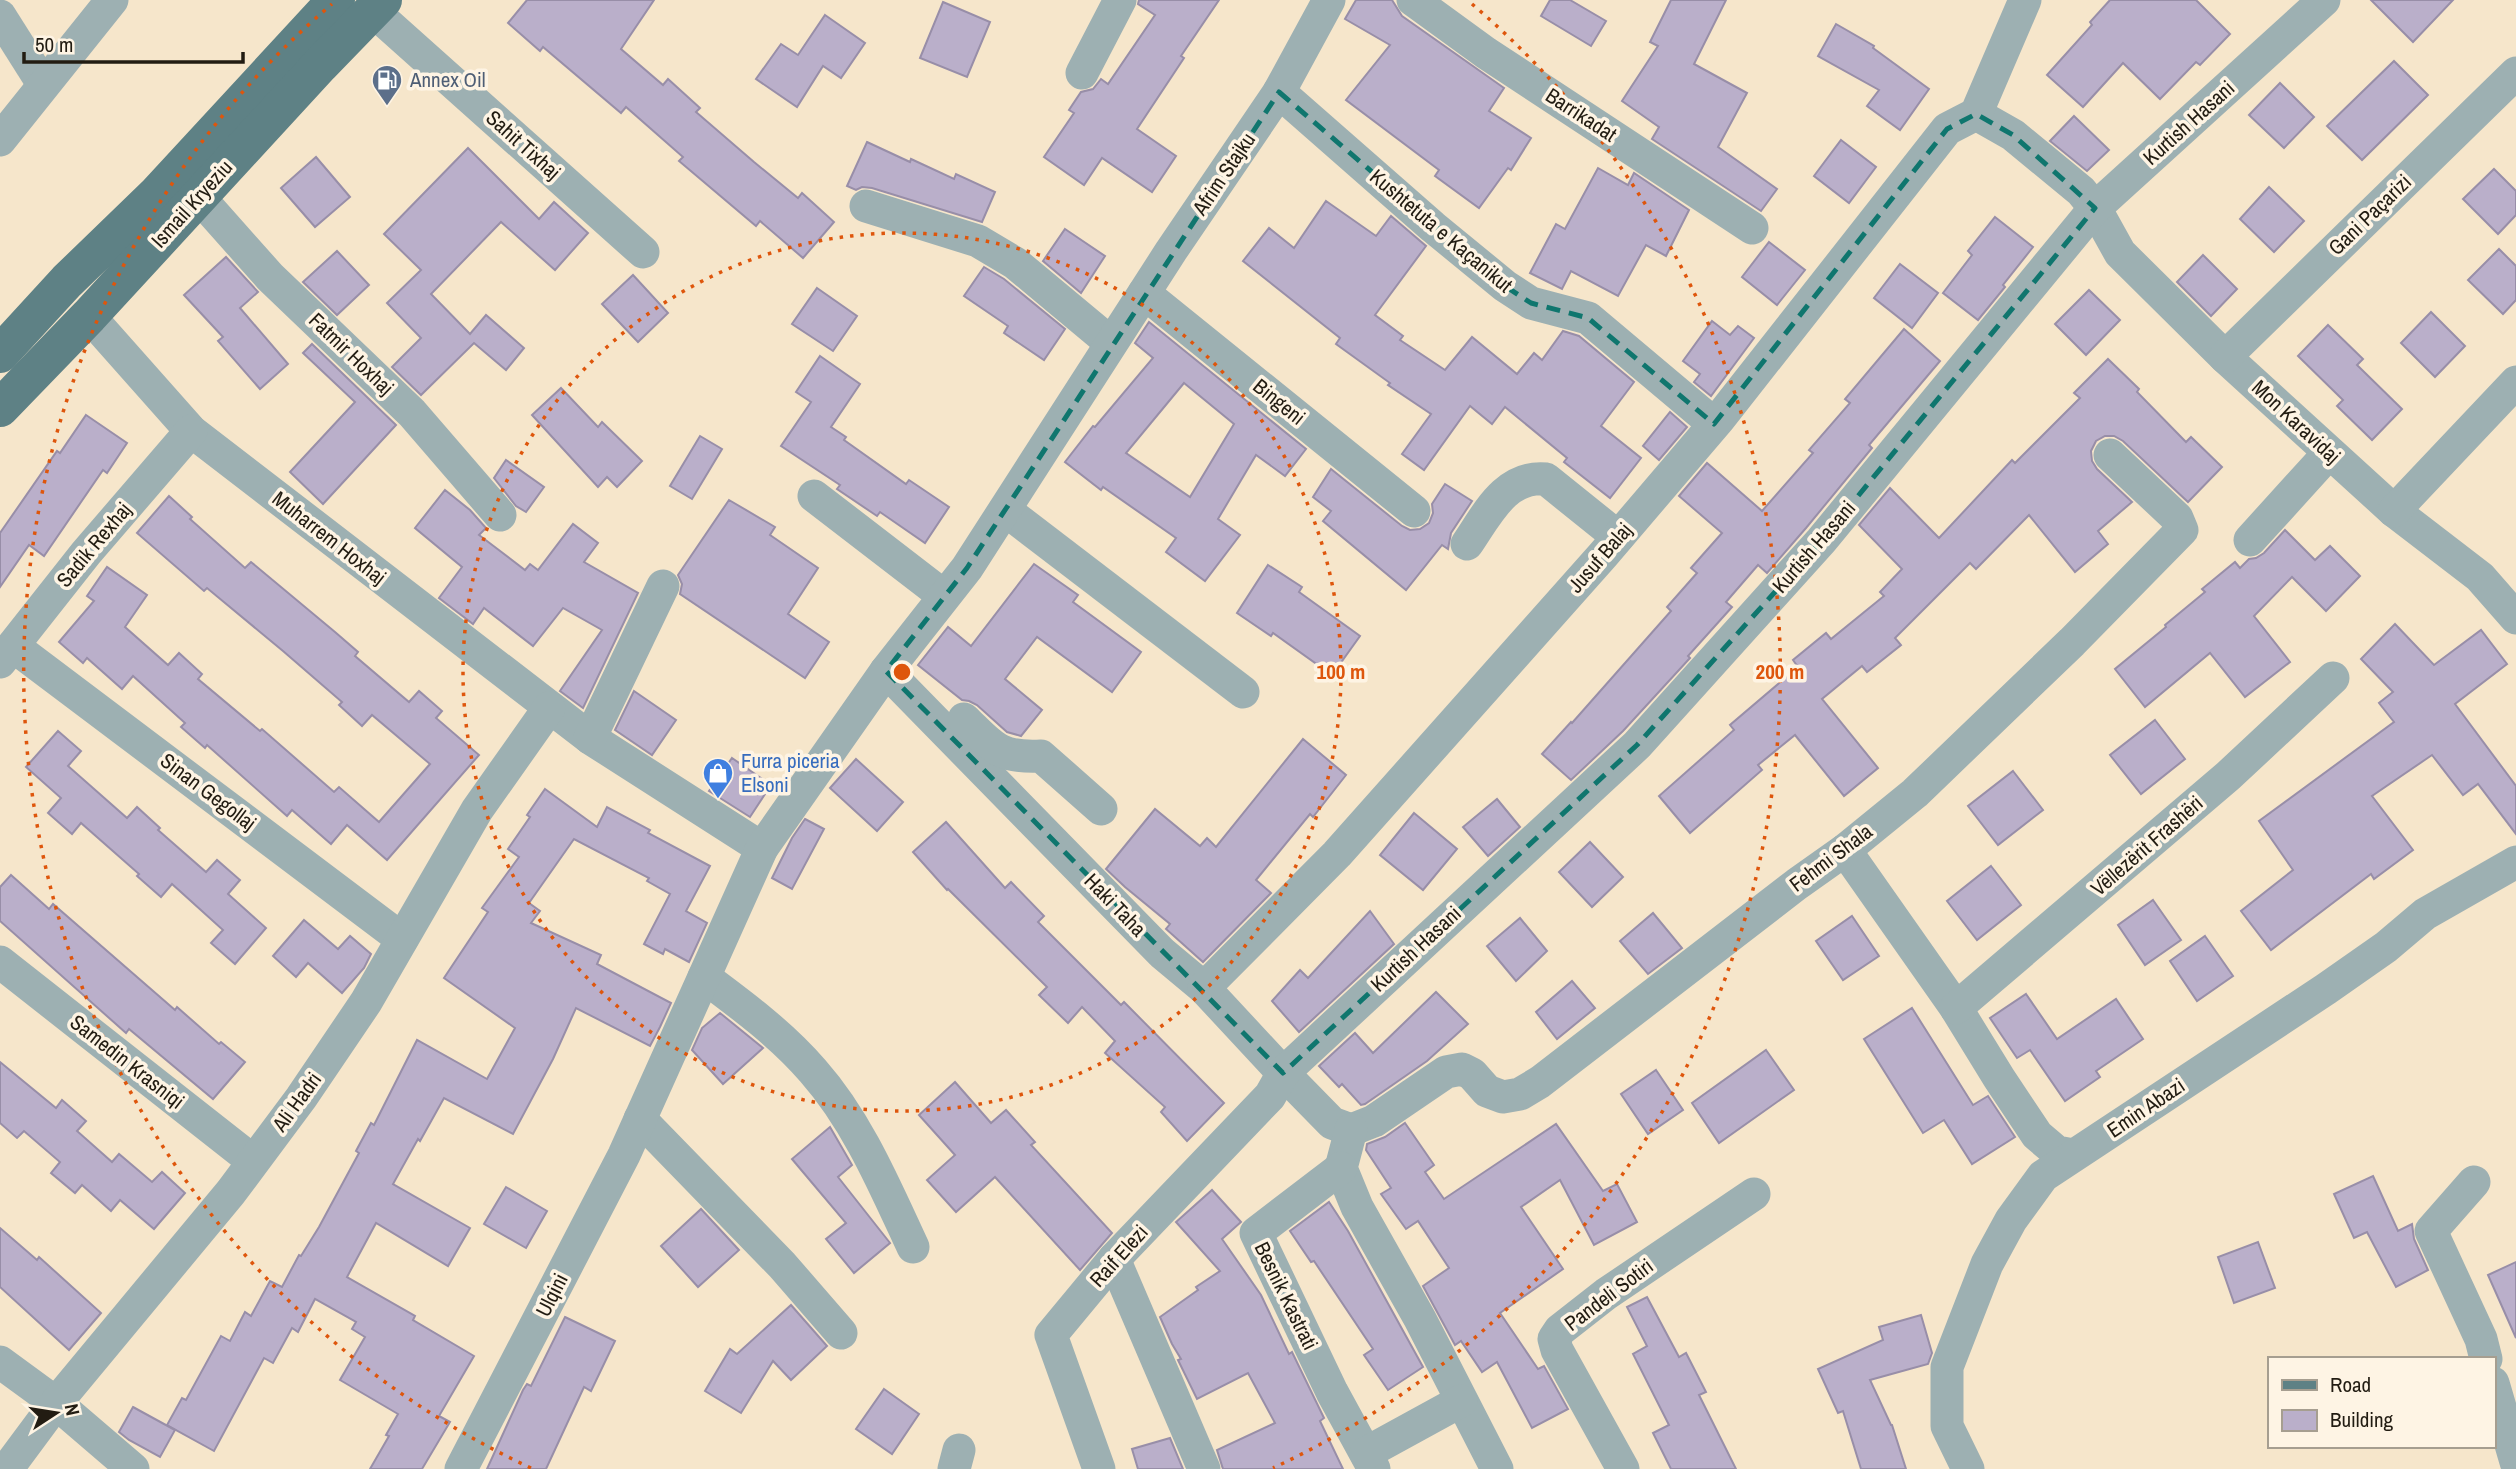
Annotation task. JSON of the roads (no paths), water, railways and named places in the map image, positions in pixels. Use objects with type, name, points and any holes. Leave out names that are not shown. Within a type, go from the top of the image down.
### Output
[{"type":"main road","name":"Ismail Kryeziu","points":[[0,354],[67,281],[157,194],[336,0]]},
{"type":"main road","name":"Ismail Kryeziu","points":[[0,408],[378,5]]},
{"type":"street","points":[[0,139],[112,0]]},
{"type":"street","points":[[1083,73],[1120,0]]},
{"type":"street","name":"Afrim Stajku","points":[[762,848],[886,671],[967,568],[1144,293],[1279,92],[1329,0]]},
{"type":"street","name":"Barrikadat","points":[[1413,0],[1486,53],[1752,228]]},
{"type":"street","points":[[2025,0],[1976,114],[2012,135],[2081,191],[2095,208]]},
{"type":"street","name":"Kurtish Hasani","points":[[1283,1073],[1637,745],[1821,541],[2095,208],[2324,0]]},
{"type":"street","name":"Sahit Tixhaj","points":[[378,5],[643,252]]},
{"type":"street","points":[[0,16],[43,84]]},
{"type":"street","name":"Gani Paçarizi","points":[[2225,357],[2516,73]]},
{"type":"street","name":"Kushtetuta e Kaçanikut","points":[[1279,92],[1433,227],[1505,286],[1531,303],[1588,318],[1714,424]]},
{"type":"street","name":"Jusuf Balaj","points":[[1204,988],[1337,855],[1618,537],[1714,424],[1947,129],[1976,114]]},
{"type":"street","name":"Fatmir Hoxhaj","points":[[198,197],[270,277],[412,413],[500,514]]},
{"type":"street","points":[[866,206],[978,241],[1015,263],[1111,344]]},
{"type":"street","name":"Mon Karavidaj","points":[[2095,208],[2120,253],[2225,357],[2394,511],[2480,577],[2516,618]]},
{"type":"street","name":"Bingeni","points":[[1144,293],[1414,511]]},
{"type":"street","name":"Muharrem Hoxhaj","points":[[89,316],[191,431],[590,738],[762,848]]},
{"type":"street","points":[[2394,511],[2516,382]]},
{"type":"street","name":"Sadik Rexhaj","points":[[6,654],[86,553],[191,431]]},
{"type":"street","points":[[2250,540],[2329,453]]},
{"type":"street","name":"Fehmi Shala","points":[[1351,1130],[1374,1121],[1446,1072],[1462,1069],[1472,1074],[1487,1091],[1503,1097],[1520,1094],[1568,1061],[1845,850],[1915,793],[2072,642],[2182,530],[2177,518],[2110,455]]},
{"type":"street","points":[[1467,544],[1504,493],[1514,484],[1531,477],[1546,479],[1555,485],[1618,537]]},
{"type":"street","points":[[814,496],[944,596]]},
{"type":"street","points":[[1005,510],[1243,692]]},
{"type":"street","points":[[590,738],[663,586]]},
{"type":"street","name":"Sinan Gegollaj","points":[[6,654],[402,939]]},
{"type":"street","name":"Haki Taha","points":[[886,671],[1162,953],[1204,988],[1332,1123],[1351,1130]]},
{"type":"street","name":"Vëllezërit Frashëri","points":[[1956,1008],[2228,776],[2333,678]]},
{"type":"street","name":"Ali Hadri","points":[[7,1469],[301,1098],[366,1002],[477,810],[549,708]]},
{"type":"street","points":[[936,723],[947,717],[960,716],[994,749],[1016,757],[1041,756],[1101,809]]},
{"type":"street","name":"Ulqini","points":[[461,1469],[624,1155],[762,848]]},
{"type":"street","points":[[1845,850],[1956,1008],[2037,1135],[2057,1152],[2073,1155]]},
{"type":"street","name":"Emin Abazi","points":[[1968,1469],[1947,1426],[1947,1367],[1987,1264],[2011,1220],[2043,1175],[2336,982],[2386,947],[2425,914],[2516,862]]},
{"type":"street","name":"Samedin Krasniqi","points":[[0,962],[253,1161]]},
{"type":"street","points":[[705,977],[757,1017],[813,1071],[844,1112],[878,1172],[913,1247]]},
{"type":"street","name":"Raif Elezi","points":[[1099,1469],[1051,1335],[1114,1259],[1270,1096],[1283,1073]]},
{"type":"street","points":[[640,1119],[782,1265],[841,1333]]},
{"type":"street","points":[[1351,1130],[1340,1168],[1357,1206],[1497,1469]]},
{"type":"street","name":"Besnik Kastrati","points":[[1340,1168],[1256,1233],[1332,1392],[1370,1461],[1461,1401]]},
{"type":"street","points":[[2474,1182],[2431,1231],[2481,1339],[2486,1357]]},
{"type":"street","name":"Pandeli Sotiri","points":[[1623,1469],[1557,1350],[1554,1339],[1560,1330],[1606,1294],[1754,1194]]},
{"type":"street","points":[[1114,1259],[1204,1469]]},
{"type":"street","points":[[0,1362],[57,1403],[133,1469]]},
{"type":"street","points":[[2495,1390],[2516,1462]]},
{"type":"place","name":"Annex Oil","points":[[387,107]]},
{"type":"place","name":"Furra piceria Elsoni","points":[[718,800]]}]
